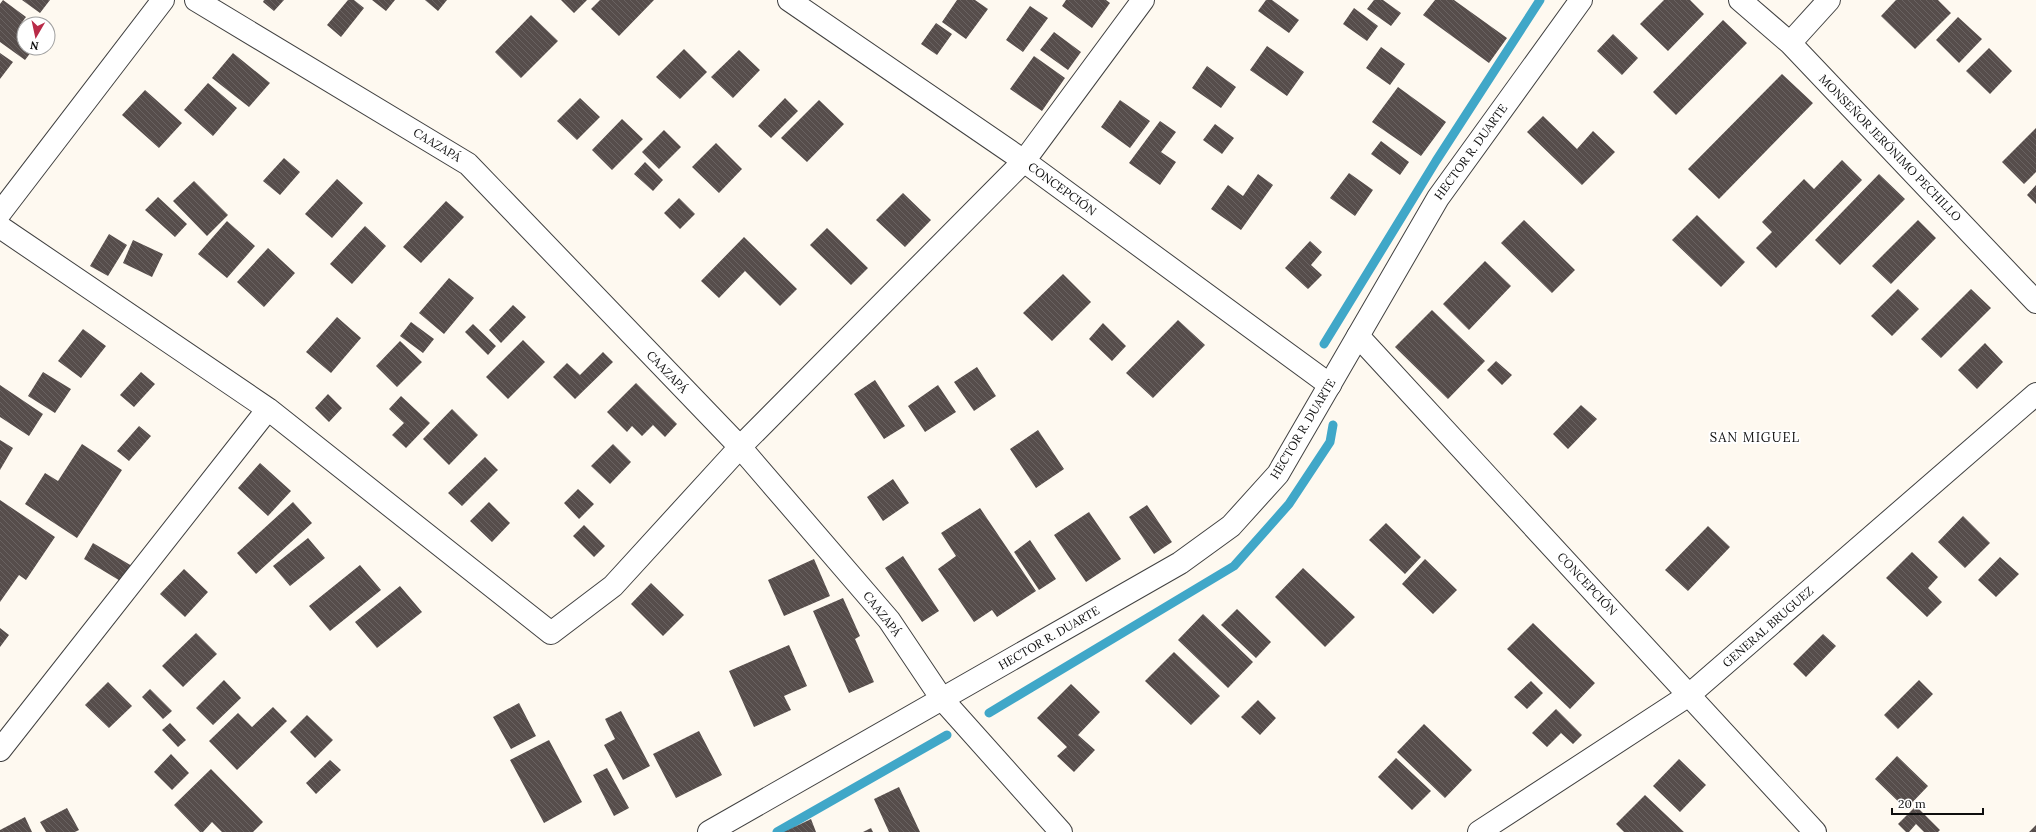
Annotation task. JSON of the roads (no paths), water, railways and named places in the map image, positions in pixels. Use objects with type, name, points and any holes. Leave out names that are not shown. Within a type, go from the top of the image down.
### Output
[{"type":"street","points":[[0,213],[163,0]]},
{"type":"street","name":"CAAZAPÁ","points":[[196,0],[468,164],[740,447],[889,620],[942,699],[1060,832]]},
{"type":"street","name":"CONCEPCIÓN","points":[[789,0],[1024,161],[1330,385]]},
{"type":"street","points":[[0,227],[268,409],[551,633],[613,586],[740,447],[1024,161],[1143,0]]},
{"type":"street","name":"HECTOR R. DUARTE","points":[[709,832],[1180,562],[1231,526],[1278,474],[1438,198],[1581,0]]},
{"type":"street","name":"MONSEÑOR JERÓNIMO PECHILLO","points":[[1740,0],[1790,43],[2036,302]]},
{"type":"street","points":[[1790,43],[1829,0]]},
{"type":"street","name":"CONCEPCIÓN","points":[[1358,336],[1816,832]]},
{"type":"street","name":"GENERAL BRUGUEZ","points":[[1479,832],[1689,695],[2036,394]]},
{"type":"street","points":[[0,750],[268,409]]},
{"type":"waterway","points":[[1324,344],[1436,161],[1540,0]]},
{"type":"waterway","points":[[989,713],[1234,566],[1289,504],[1330,442],[1333,425]]},
{"type":"waterway","points":[[777,832],[947,735]]},
{"type":"district","name":"SAN MIGUEL","points":[[1755,437]]}]
